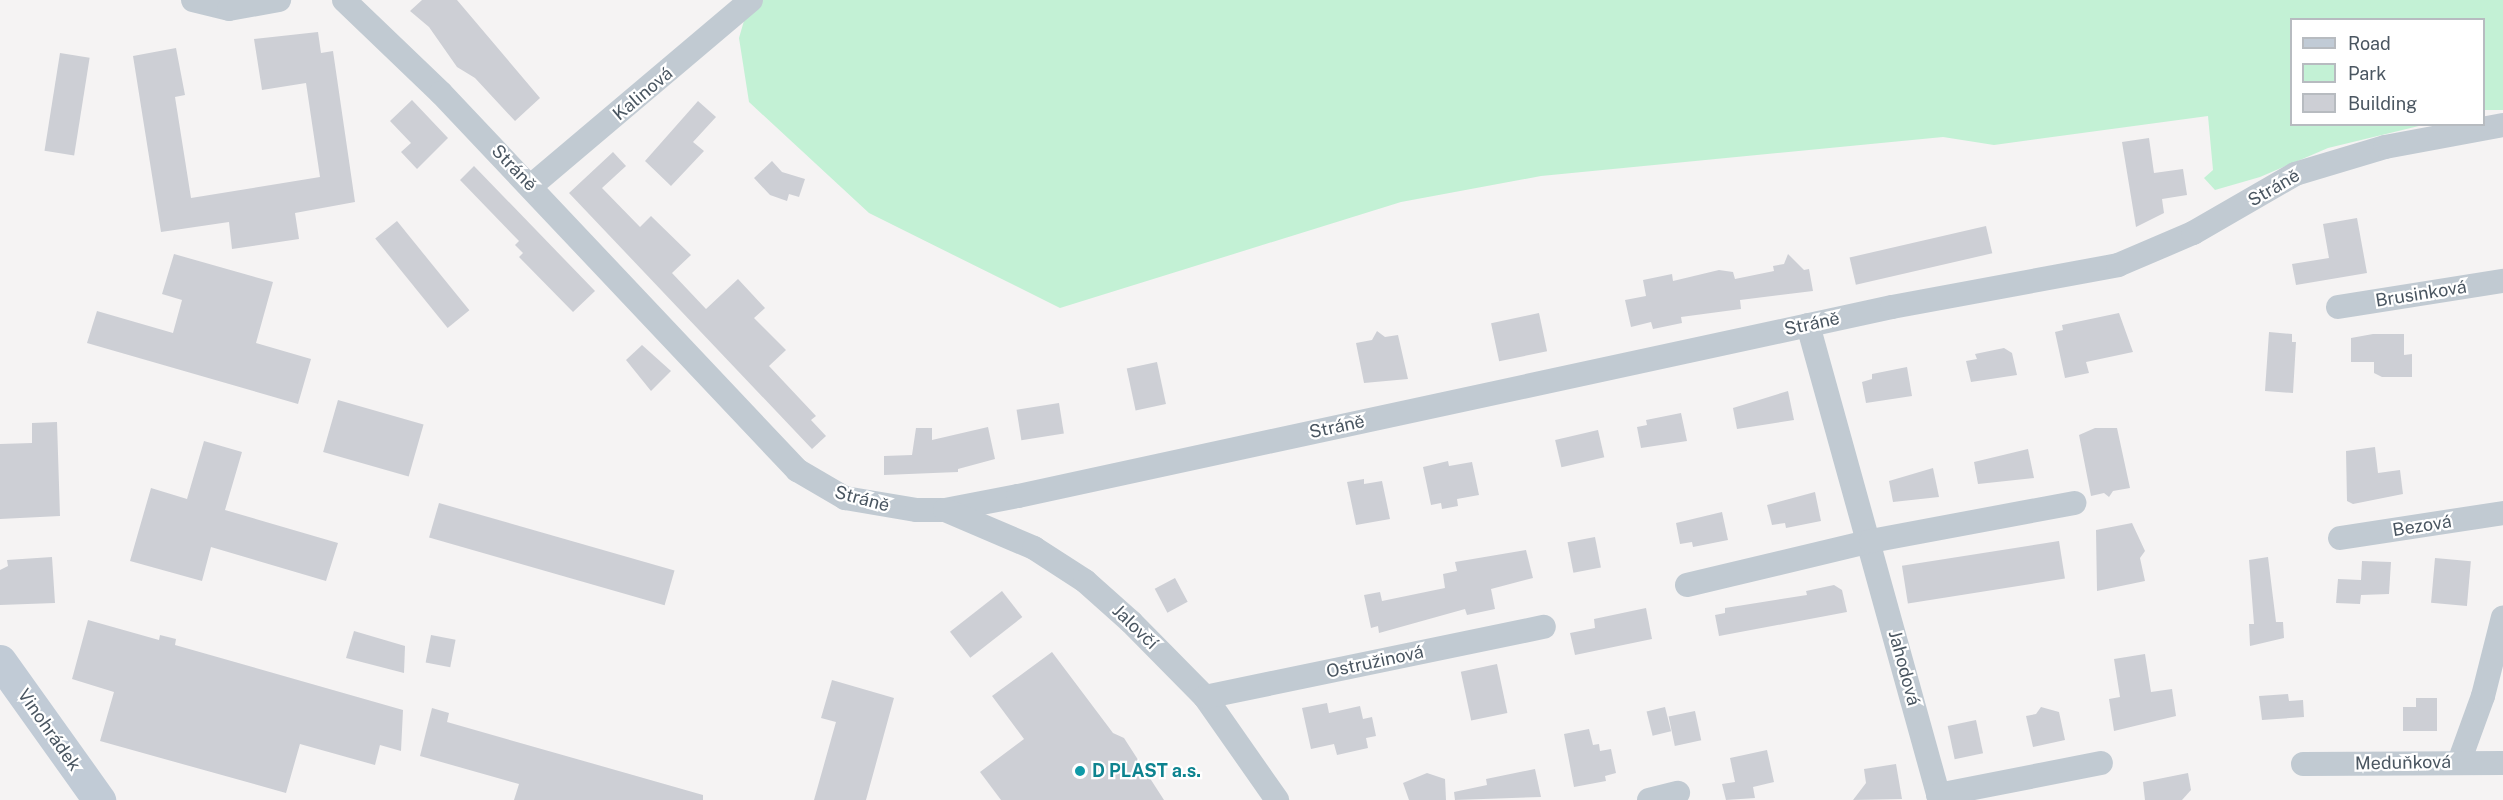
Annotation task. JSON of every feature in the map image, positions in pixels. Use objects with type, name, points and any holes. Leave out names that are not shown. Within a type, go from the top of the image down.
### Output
[{"type":"street","points":[[194,0],[229,9],[279,0]]},
{"type":"street","name":"Stráně","points":[[344,0],[531,186],[797,470],[845,498],[884,507],[945,510],[1808,325],[2118,265],[2202,229],[2295,174],[2385,147],[2503,125]]},
{"type":"street","name":"Kalinová","points":[[531,186],[752,0]]},
{"type":"street","name":"Brusinková","points":[[2338,307],[2503,281]]},
{"type":"street","name":"Jahodová","points":[[1808,325],[1871,541],[1938,797],[2101,763]]},
{"type":"street","points":[[1687,585],[1871,541],[2074,503]]},
{"type":"street","name":"Jalovčí","points":[[945,510],[1013,537],[1084,581],[1205,697],[1277,800]]},
{"type":"street","name":"Bezová","points":[[2340,538],[2503,513]]},
{"type":"street","points":[[2459,762],[2483,696],[2503,617]]},
{"type":"street","name":"Ostružinová","points":[[1205,697],[1544,627]]},
{"type":"street","name":"Vinohrádek","points":[[0,661],[99,800]]},
{"type":"street","name":"Meduňková","points":[[2303,764],[2503,763]]},
{"type":"street","points":[[1649,800],[1678,793]]},
{"type":"green space","points":[[750,0],[2503,0],[2503,110],[2485,110],[2485,18],[2290,18],[2290,126],[2419,126],[2328,148],[2260,177],[2215,190],[2204,178],[2213,170],[2208,116],[1994,145],[1943,137],[1541,176],[1401,202],[1060,308],[869,213],[749,102],[739,38]]},
{"type":"building","points":[[422,0],[457,0],[540,98],[515,121],[475,78],[457,67],[429,27],[410,11]]},
{"type":"building","points":[[318,32],[321,53],[333,51],[355,202],[295,213],[299,239],[232,249],[229,222],[161,232],[133,56],[176,48],[185,95],[175,97],[191,198],[320,177],[306,83],[262,90],[254,39]]},
{"type":"building","points":[[60,53],[90,58],[74,155],[45,151]]},
{"type":"building","points":[[412,100],[448,138],[417,169],[401,152],[411,143],[390,121]]},
{"type":"building","points":[[698,101],[716,117],[693,142],[704,151],[671,186],[645,161]]},
{"type":"building","points":[[2149,138],[2154,173],[2183,169],[2187,195],[2162,199],[2164,213],[2136,227],[2122,142]]},
{"type":"building","points":[[613,152],[626,166],[602,188],[640,227],[651,216],[691,255],[672,273],[706,309],[738,279],[765,308],[754,318],[786,350],[769,366],[816,416],[811,420],[826,436],[812,449],[569,193]]},
{"type":"building","points":[[772,161],[782,172],[805,179],[799,197],[789,194],[787,201],[770,195],[754,178]]},
{"type":"building","points":[[474,166],[595,291],[573,312],[519,257],[523,253],[515,245],[519,241],[460,180]]},
{"type":"building","points":[[2357,218],[2367,273],[2296,285],[2292,264],[2329,258],[2323,224]]},
{"type":"building","points":[[397,221],[469,310],[448,328],[375,239]]},
{"type":"building","points":[[1986,226],[1992,253],[1856,285],[1850,257]]},
{"type":"building","points":[[174,254],[273,282],[256,343],[311,359],[298,404],[87,343],[97,311],[173,333],[182,300],[162,294]]},
{"type":"building","points":[[1788,254],[1804,270],[1809,269],[1813,291],[1740,300],[1741,309],[1681,317],[1682,323],[1653,329],[1651,322],[1631,327],[1625,300],[1646,296],[1643,280],[1672,274],[1673,281],[1719,270],[1733,272],[1735,279],[1774,271],[1773,266],[1784,264]]},
{"type":"building","points":[[1539,313],[1547,351],[1499,361],[1491,323]]},
{"type":"building","points":[[2119,313],[2133,352],[2086,362],[2089,373],[2065,378],[2055,332],[2063,330],[2062,325]]},
{"type":"building","points":[[1377,331],[1385,337],[1398,335],[1408,379],[1364,383],[1356,343],[1372,340]]},
{"type":"building","points":[[2269,332],[2292,334],[2292,342],[2296,342],[2293,393],[2265,391]]},
{"type":"building","points":[[2373,334],[2404,334],[2404,355],[2412,354],[2412,377],[2382,377],[2374,373],[2374,362],[2351,362],[2351,338]]},
{"type":"building","points":[[642,345],[671,371],[651,391],[626,360]]},
{"type":"building","points":[[2004,348],[2012,353],[2017,375],[1971,382],[1966,361],[1977,359],[1975,354]]},
{"type":"building","points":[[1157,362],[1166,404],[1136,411],[1127,368]]},
{"type":"building","points":[[1907,367],[1912,396],[1866,403],[1862,382],[1872,379],[1872,374]]},
{"type":"building","points":[[1788,391],[1794,420],[1737,429],[1733,408]]},
{"type":"building","points":[[338,400],[424,425],[409,476],[323,452]]},
{"type":"building","points":[[1059,403],[1064,434],[1021,440],[1017,410]]},
{"type":"building","points":[[1681,413],[1687,441],[1641,448],[1637,427],[1647,425],[1646,420]]},
{"type":"building","points":[[57,422],[60,516],[0,519],[0,444],[32,443],[32,423]]},
{"type":"building","points":[[988,427],[995,459],[958,469],[958,472],[884,475],[884,456],[912,455],[916,428],[932,428],[932,440]]},
{"type":"building","points":[[2095,428],[2117,428],[2130,488],[2113,491],[2109,497],[2104,493],[2091,496],[2079,435]]},
{"type":"building","points":[[1598,430],[1604,457],[1561,467],[1555,440]]},
{"type":"building","points":[[204,441],[242,452],[225,510],[338,543],[326,581],[211,547],[202,581],[130,561],[151,488],[187,499]]},
{"type":"building","points":[[2375,447],[2378,473],[2400,470],[2403,494],[2353,504],[2347,501],[2346,451]]},
{"type":"building","points":[[2028,449],[2034,478],[1978,484],[1974,462]]},
{"type":"building","points":[[1448,461],[1449,466],[1472,462],[1479,495],[1457,499],[1458,506],[1442,509],[1441,503],[1431,505],[1423,467]]},
{"type":"building","points":[[1933,468],[1939,497],[1893,502],[1889,481]]},
{"type":"building","points":[[1364,479],[1364,484],[1382,481],[1390,519],[1356,525],[1347,482]]},
{"type":"building","points":[[1815,492],[1821,521],[1786,528],[1785,523],[1772,525],[1767,505]]},
{"type":"building","points":[[439,503],[675,571],[665,605],[429,538]]},
{"type":"building","points":[[1722,512],[1728,540],[1693,547],[1692,542],[1680,544],[1676,523]]},
{"type":"building","points":[[2132,523],[2145,551],[2140,558],[2145,581],[2097,591],[2096,530]]},
{"type":"building","points":[[1595,537],[1601,567],[1573,573],[1568,542]]},
{"type":"building","points":[[2059,541],[2065,579],[1908,603],[1902,566]]},
{"type":"building","points":[[1526,550],[1533,578],[1491,589],[1495,609],[1467,615],[1465,609],[1379,633],[1378,626],[1371,628],[1364,595],[1380,592],[1382,601],[1445,588],[1443,574],[1457,571],[1455,562]]},
{"type":"building","points":[[52,557],[55,603],[0,605],[0,570],[8,566],[7,560]]},
{"type":"building","points":[[2268,557],[2276,622],[2283,622],[2284,638],[2250,646],[2249,624],[2254,624],[2249,560]]},
{"type":"building","points":[[2435,558],[2471,561],[2467,606],[2431,603]]},
{"type":"building","points":[[2362,561],[2391,562],[2389,594],[2361,595],[2360,604],[2336,603],[2338,579],[2361,580]]},
{"type":"building","points":[[1175,578],[1188,602],[1167,613],[1155,589]]},
{"type":"building","points":[[1834,585],[1842,590],[1847,612],[1719,636],[1715,615],[1725,613],[1725,608],[1807,595],[1806,591]]},
{"type":"building","points":[[1002,591],[1022,617],[970,658],[950,632]]},
{"type":"building","points":[[1646,608],[1652,639],[1575,655],[1570,633],[1595,628],[1594,619]]},
{"type":"building","points":[[88,620],[159,640],[160,635],[176,639],[175,645],[403,710],[401,751],[380,745],[375,765],[300,744],[286,793],[100,741],[114,692],[72,679]]},
{"type":"building","points":[[354,631],[405,646],[404,673],[346,658]]},
{"type":"building","points":[[431,635],[456,640],[450,667],[426,662]]},
{"type":"building","points":[[1052,652],[1113,733],[1124,738],[1164,800],[1001,800],[980,772],[1024,739],[992,696]]},
{"type":"building","points":[[2145,654],[2151,692],[2172,689],[2176,716],[2114,731],[2109,699],[2120,697],[2114,659]]},
{"type":"building","points":[[1497,664],[1507,713],[1471,721],[1461,672]]},
{"type":"building","points":[[832,680],[894,698],[866,800],[814,800],[836,722],[821,718]]},
{"type":"building","points":[[2288,694],[2289,701],[2303,700],[2304,717],[2262,720],[2259,696]]},
{"type":"building","points":[[2416,698],[2437,698],[2437,731],[2403,731],[2403,707],[2416,707]]},
{"type":"building","points":[[1327,703],[1329,713],[1360,706],[1363,719],[1372,717],[1376,736],[1366,738],[1368,748],[1337,755],[1334,744],[1311,749],[1302,708]]},
{"type":"building","points":[[1665,707],[1671,731],[1653,736],[1647,712]]},
{"type":"building","points":[[2041,707],[2059,712],[2065,740],[2033,747],[2026,716],[2036,714]]},
{"type":"building","points":[[432,708],[449,713],[447,722],[703,795],[703,800],[514,800],[519,784],[420,756]]},
{"type":"building","points":[[1695,711],[1701,740],[1675,746],[1669,717]]},
{"type":"building","points":[[1976,720],[1983,753],[1955,759],[1948,726]]},
{"type":"building","points":[[1589,729],[1593,745],[1599,744],[1600,751],[1611,749],[1616,773],[1605,776],[1606,781],[1574,787],[1564,734]]},
{"type":"building","points":[[1767,750],[1774,782],[1753,787],[1755,798],[1726,800],[1722,784],[1735,782],[1730,758]]},
{"type":"building","points":[[1896,764],[1902,799],[1853,800],[1866,783],[1864,769]]},
{"type":"building","points":[[1535,769],[1541,797],[1455,800],[1454,792],[1487,785],[1486,779]]},
{"type":"building","points":[[1427,773],[1445,779],[1446,800],[1409,800],[1403,783]]},
{"type":"building","points":[[2188,773],[2191,790],[2182,800],[2145,800],[2143,782]]},
{"type":"place","name":"D PLAST a.s.","points":[[1080,771]]}]
